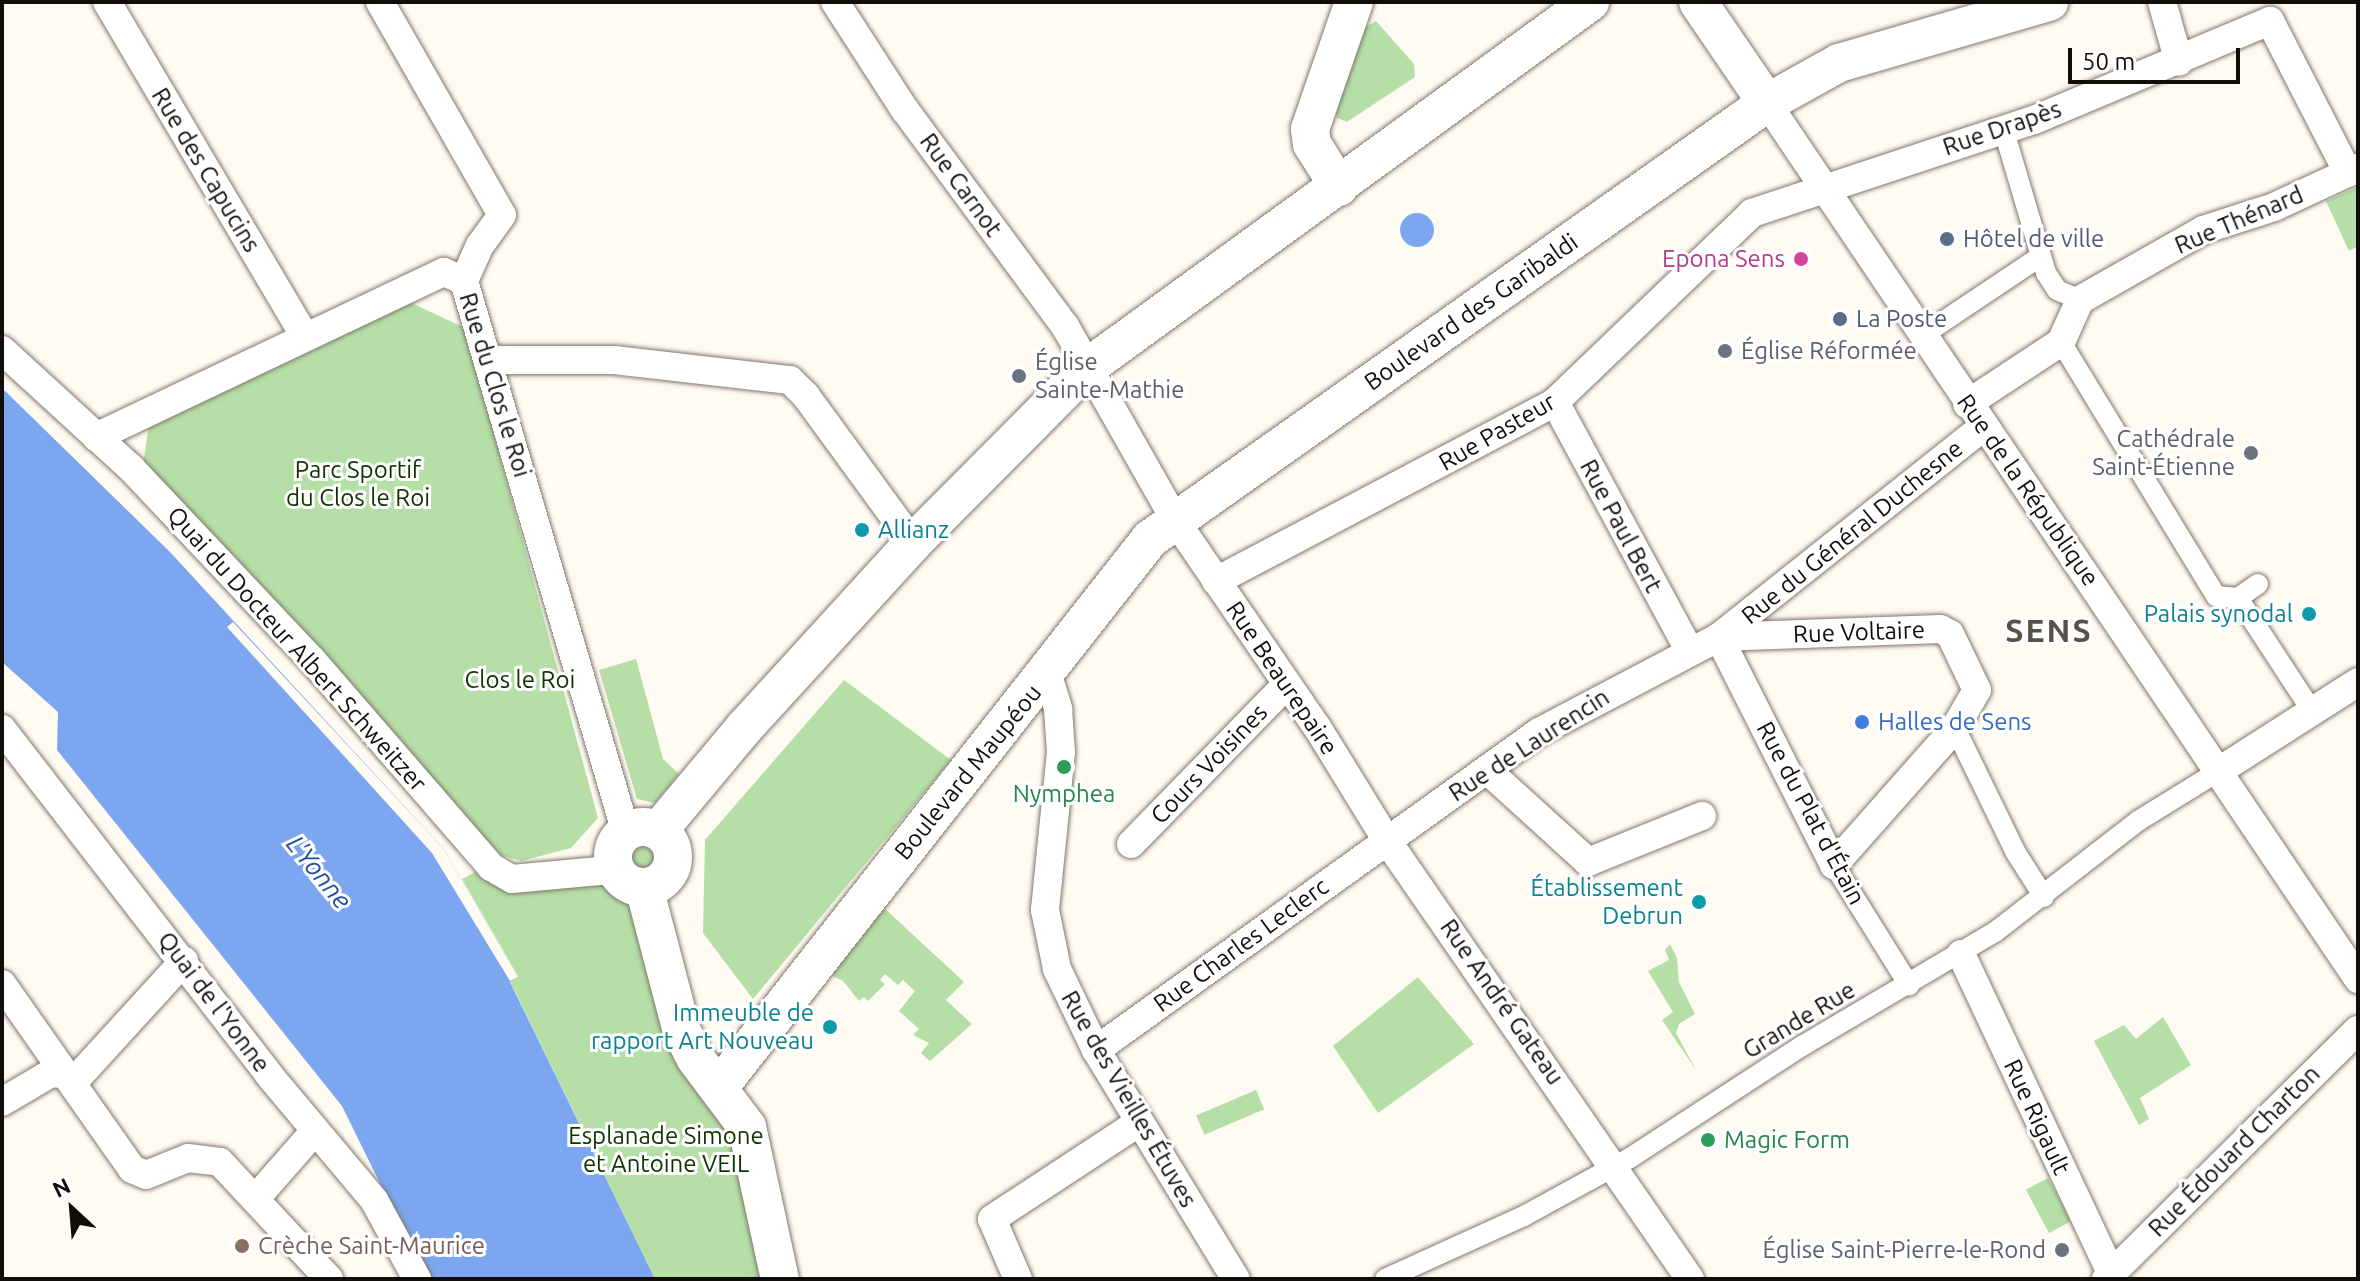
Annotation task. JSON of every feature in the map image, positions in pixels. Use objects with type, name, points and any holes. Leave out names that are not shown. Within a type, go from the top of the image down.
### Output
[{"type":"main road","points":[[1339,187],[1321,163],[1310,129],[1354,2]]},
{"type":"main road","points":[[633,842],[671,846],[673,864],[662,881],[644,887],[622,878],[633,842],[745,727],[913,543],[1101,357],[1590,2]]},
{"type":"main road","name":"Rue de la République","points":[[1698,2],[1767,103]]},
{"type":"main road","name":"Boulevard des Garibaldi","points":[[1175,520],[1767,103],[1839,63],[2049,2]]},
{"type":"main road","name":"Boulevard Maupéou","points":[[720,1086],[1150,539],[1175,520]]},
{"type":"main road","points":[[644,887],[682,1032],[696,1059],[720,1086],[747,1127],[780,1279]]},
{"type":"street","name":"Rue des Capucins","points":[[107,2],[305,337]]},
{"type":"street","points":[[380,2],[502,215],[480,245],[464,281]]},
{"type":"street","name":"Rue Carnot","points":[[835,2],[905,110],[1065,326],[1101,357],[1175,520]]},
{"type":"street","points":[[2162,2],[2179,62]]},
{"type":"street","name":"Rue Drapès","points":[[1823,187],[2004,131],[2179,62],[2270,21],[2353,170]]},
{"type":"street","name":"Rue de la République","points":[[1767,103],[2358,979]]},
{"type":"street","points":[[2004,131],[2041,256],[2057,290],[2080,300],[2061,342],[2135,468],[2216,596],[2238,598],[2258,584]]},
{"type":"street","name":"Rue Thénard","points":[[2080,300],[2203,230],[2274,207],[2353,170]]},
{"type":"street","name":"Rue Pasteur","points":[[1216,581],[1555,402],[1752,213],[1823,187]]},
{"type":"street","points":[[1923,335],[2041,256]]},
{"type":"street","name":"Rue du Clos le Roi","points":[[96,437],[444,272],[464,281],[633,842]]},
{"type":"street","name":"Rue du Général Duchesne","points":[[1719,637],[2061,342]]},
{"type":"street","name":"Quai du Docteur Albert Schweitzer","points":[[2,350],[96,437],[312,660],[491,867],[512,879],[600,871],[633,842]]},
{"type":"street","points":[[490,360],[614,360],[790,380],[913,543]]},
{"type":"street","name":"Rue Paul Bert","points":[[1555,402],[1689,650]]},
{"type":"street","name":"Rue Beaurepaire","points":[[1175,520],[1287,684],[1386,839]]},
{"type":"street","points":[[2238,598],[2312,711]]},
{"type":"street","name":"Rue Voltaire","points":[[1719,637],[1940,629],[1950,634],[1977,690],[1955,728]]},
{"type":"street","name":"Rue de Laurencin","points":[[1386,839],[1539,732],[1689,650],[1719,637]]},
{"type":"street","name":"Rue du Plat d'Étain","points":[[1719,637],[1834,865],[1909,985]]},
{"type":"street","name":"Rue des Vieilles Étuves","points":[[1047,672],[1058,709],[1061,752],[1045,910],[1057,969],[1096,1050],[1138,1123],[1236,1279]]},
{"type":"street","points":[[2219,771],[2358,682]]},
{"type":"street","name":"Cours Voisines","points":[[1131,844],[1287,684]]},
{"type":"street","points":[[1834,865],[1955,728],[2016,853],[2044,897]]},
{"type":"street","name":"Quai de l'Yonne","points":[[2,729],[314,1132],[374,1200],[417,1279]]},
{"type":"street","points":[[1487,770],[1588,862],[1690,823]]},
{"type":"street","name":"Grande Rue","points":[[1385,1279],[1615,1167],[1802,1046],[1961,954],[2044,897],[2138,821],[2219,771]]},
{"type":"street","name":"Rue Charles Leclerc","points":[[1096,1050],[1386,839]]},
{"type":"street","name":"Rue André Gateau","points":[[1386,839],[1690,1279]]},
{"type":"street","name":"Rue Rigault","points":[[1961,954],[2110,1277]]},
{"type":"street","points":[[2,1102],[38,1079],[64,1074],[79,1076],[184,961]]},
{"type":"street","points":[[2,984],[64,1074],[139,1173],[158,1172],[188,1158],[220,1162],[257,1197],[329,1279]]},
{"type":"street","name":"Rue Édouard Charton","points":[[2110,1277],[2358,1030]]},
{"type":"street","points":[[1008,1275],[992,1219],[1138,1123]]},
{"type":"street","points":[[257,1197],[314,1132]]},
{"type":"green space","points":[[1376,21],[1414,64],[1415,77],[1347,122],[1337,118],[1335,106],[1364,28]]},
{"type":"green space","points":[[2358,187],[2358,246],[2349,251],[2326,201]]},
{"type":"green space","name":"Parc Sportif du Clos le Roi","points":[[407,301],[465,328],[598,818],[571,848],[521,861],[493,853],[143,465],[149,425]]},
{"type":"green space","points":[[636,659],[663,759],[679,774],[655,803],[637,799],[599,670]]},
{"type":"green space","points":[[844,680],[951,760],[753,999],[703,933],[705,840]]},
{"type":"green space","points":[[643,837],[657,843],[663,857],[657,871],[643,877],[629,871],[623,857],[629,843]]},
{"type":"green space","name":"Esplanade Simone et Antoine VEIL","points":[[475,872],[508,892],[599,880],[631,907],[668,1048],[725,1115],[764,1279],[655,1279],[510,981],[518,976],[462,879]]},
{"type":"green space","points":[[882,906],[964,982],[946,1000],[972,1024],[930,1061],[921,1053],[929,1043],[913,1035],[919,1029],[899,1011],[915,991],[903,980],[898,985],[885,974],[880,980],[885,984],[868,1001],[864,997],[859,1001],[843,981],[829,974]]},
{"type":"green space","points":[[1670,944],[1677,958],[1679,982],[1695,1014],[1679,1024],[1676,1033],[1696,1070],[1662,1020],[1673,1012],[1648,971],[1669,960],[1665,950]]},
{"type":"green space","points":[[1418,977],[1474,1044],[1378,1113],[1333,1046]]},
{"type":"green space","points":[[2163,1017],[2191,1065],[2140,1098],[2149,1119],[2139,1125],[2094,1041],[2124,1025],[2136,1039]]},
{"type":"green space","points":[[1256,1090],[1264,1109],[1204,1135],[1196,1115]]},
{"type":"green space","points":[[2048,1178],[2071,1221],[2049,1233],[2026,1190]]},
{"type":"water","points":[[1417,213],[1429,218],[1434,230],[1429,242],[1417,247],[1405,242],[1400,230],[1405,218]]},
{"type":"water","name":"L'Yonne","points":[[2,388],[170,552],[443,848],[518,977],[510,982],[655,1279],[427,1279],[342,1106],[57,750],[58,712],[2,662]]},
{"type":"pier","points":[[233,622],[443,848],[518,977],[510,981],[432,853],[227,627]]},
{"type":"place","name":"Hôtel de ville","points":[[1947,239]]},
{"type":"place","name":"Epona Sens","points":[[1801,259]]},
{"type":"place","name":"La Poste","points":[[1840,319]]},
{"type":"place","name":"Église Réformée","points":[[1725,351]]},
{"type":"place","name":"Église Sainte-Mathie","points":[[1019,376]]},
{"type":"place","name":"Cathédrale Saint-Étienne","points":[[2251,453]]},
{"type":"place","name":"Allianz","points":[[862,530]]},
{"type":"place","name":"Palais synodal","points":[[2309,614]]},
{"type":"place","name":"Halles de Sens","points":[[1862,722]]},
{"type":"place","name":"Nymphea","points":[[1064,767]]},
{"type":"place","name":"Établissement Debrun","points":[[1699,902]]},
{"type":"place","name":"Immeuble de rapport Art Nouveau","points":[[830,1027]]},
{"type":"place","name":"Magic Form","points":[[1708,1140]]},
{"type":"place","name":"Crèche Saint-Maurice","points":[[242,1246]]},
{"type":"place","name":"Église Saint-Pierre-le-Rond","points":[[2062,1250]]},
{"type":"district","name":"SENS","points":[[2049,630]]},
{"type":"park label","name":"Clos le Roi","points":[[520,680]]}]
